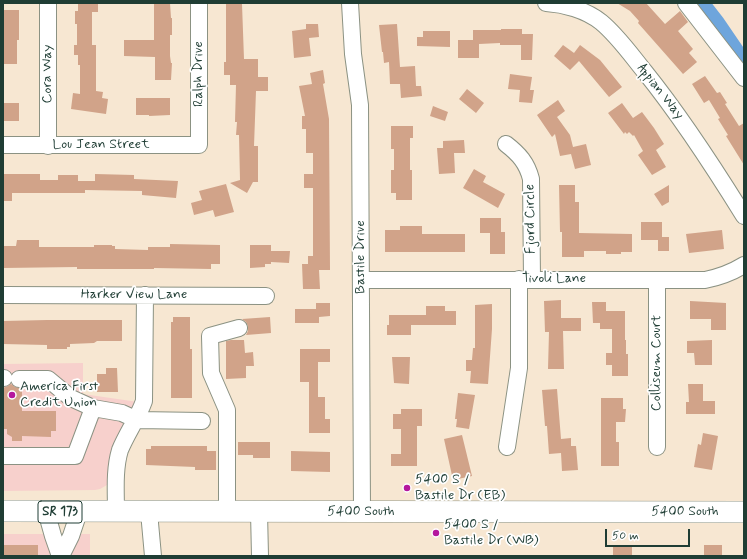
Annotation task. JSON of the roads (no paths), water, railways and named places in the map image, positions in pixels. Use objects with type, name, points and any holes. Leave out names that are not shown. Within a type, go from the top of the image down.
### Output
[{"type":"main road","name":"5400 South","points":[[3,511],[744,512]]},
{"type":"street","name":"Cora Way","points":[[48,3],[48,146]]},
{"type":"street","name":"Ralph Drive","points":[[199,3],[199,145]]},
{"type":"street","name":"Bastile Drive","points":[[350,3],[352,54],[360,105],[362,512]]},
{"type":"street","name":"Appian Way","points":[[546,3],[564,5],[582,12],[600,21],[618,39],[669,102],[692,134],[744,216]]},
{"type":"street","points":[[686,3],[744,78]]},
{"type":"street","name":"Fjord Circle","points":[[506,144],[524,161],[529,170],[531,179],[526,279],[519,368],[507,447]]},
{"type":"street","name":"Lou Jean Street","points":[[3,145],[199,145]]},
{"type":"street","name":"Tivoli Lane","points":[[361,280],[705,280],[716,278],[732,272],[744,264]]},
{"type":"street","name":"Colliseum Court","points":[[656,447],[657,280]]},
{"type":"street","name":"Harker View Lane","points":[[3,295],[266,296]]},
{"type":"street","points":[[116,512],[117,464],[120,451],[137,420],[144,401],[144,295]]},
{"type":"street","points":[[227,512],[227,410],[211,373],[210,336],[239,328]]},
{"type":"street","points":[[9,378],[48,379],[71,398],[93,408],[122,413],[137,420],[202,421]]},
{"type":"street","points":[[3,456],[76,456],[93,408]]},
{"type":"street","points":[[46,511],[60,556]]},
{"type":"street","points":[[60,556],[71,536],[79,512]]},
{"type":"street","points":[[149,512],[153,556]]},
{"type":"street","points":[[259,512],[260,556]]},
{"type":"waterway","points":[[704,3],[744,59]]},
{"type":"place","name":"America First Credit Union","points":[[12,395]]},
{"type":"place","name":"5400 S / Bastile Dr (EB)","points":[[407,488]]},
{"type":"place","name":"5400 S / Bastile Dr (WB)","points":[[436,533]]}]
